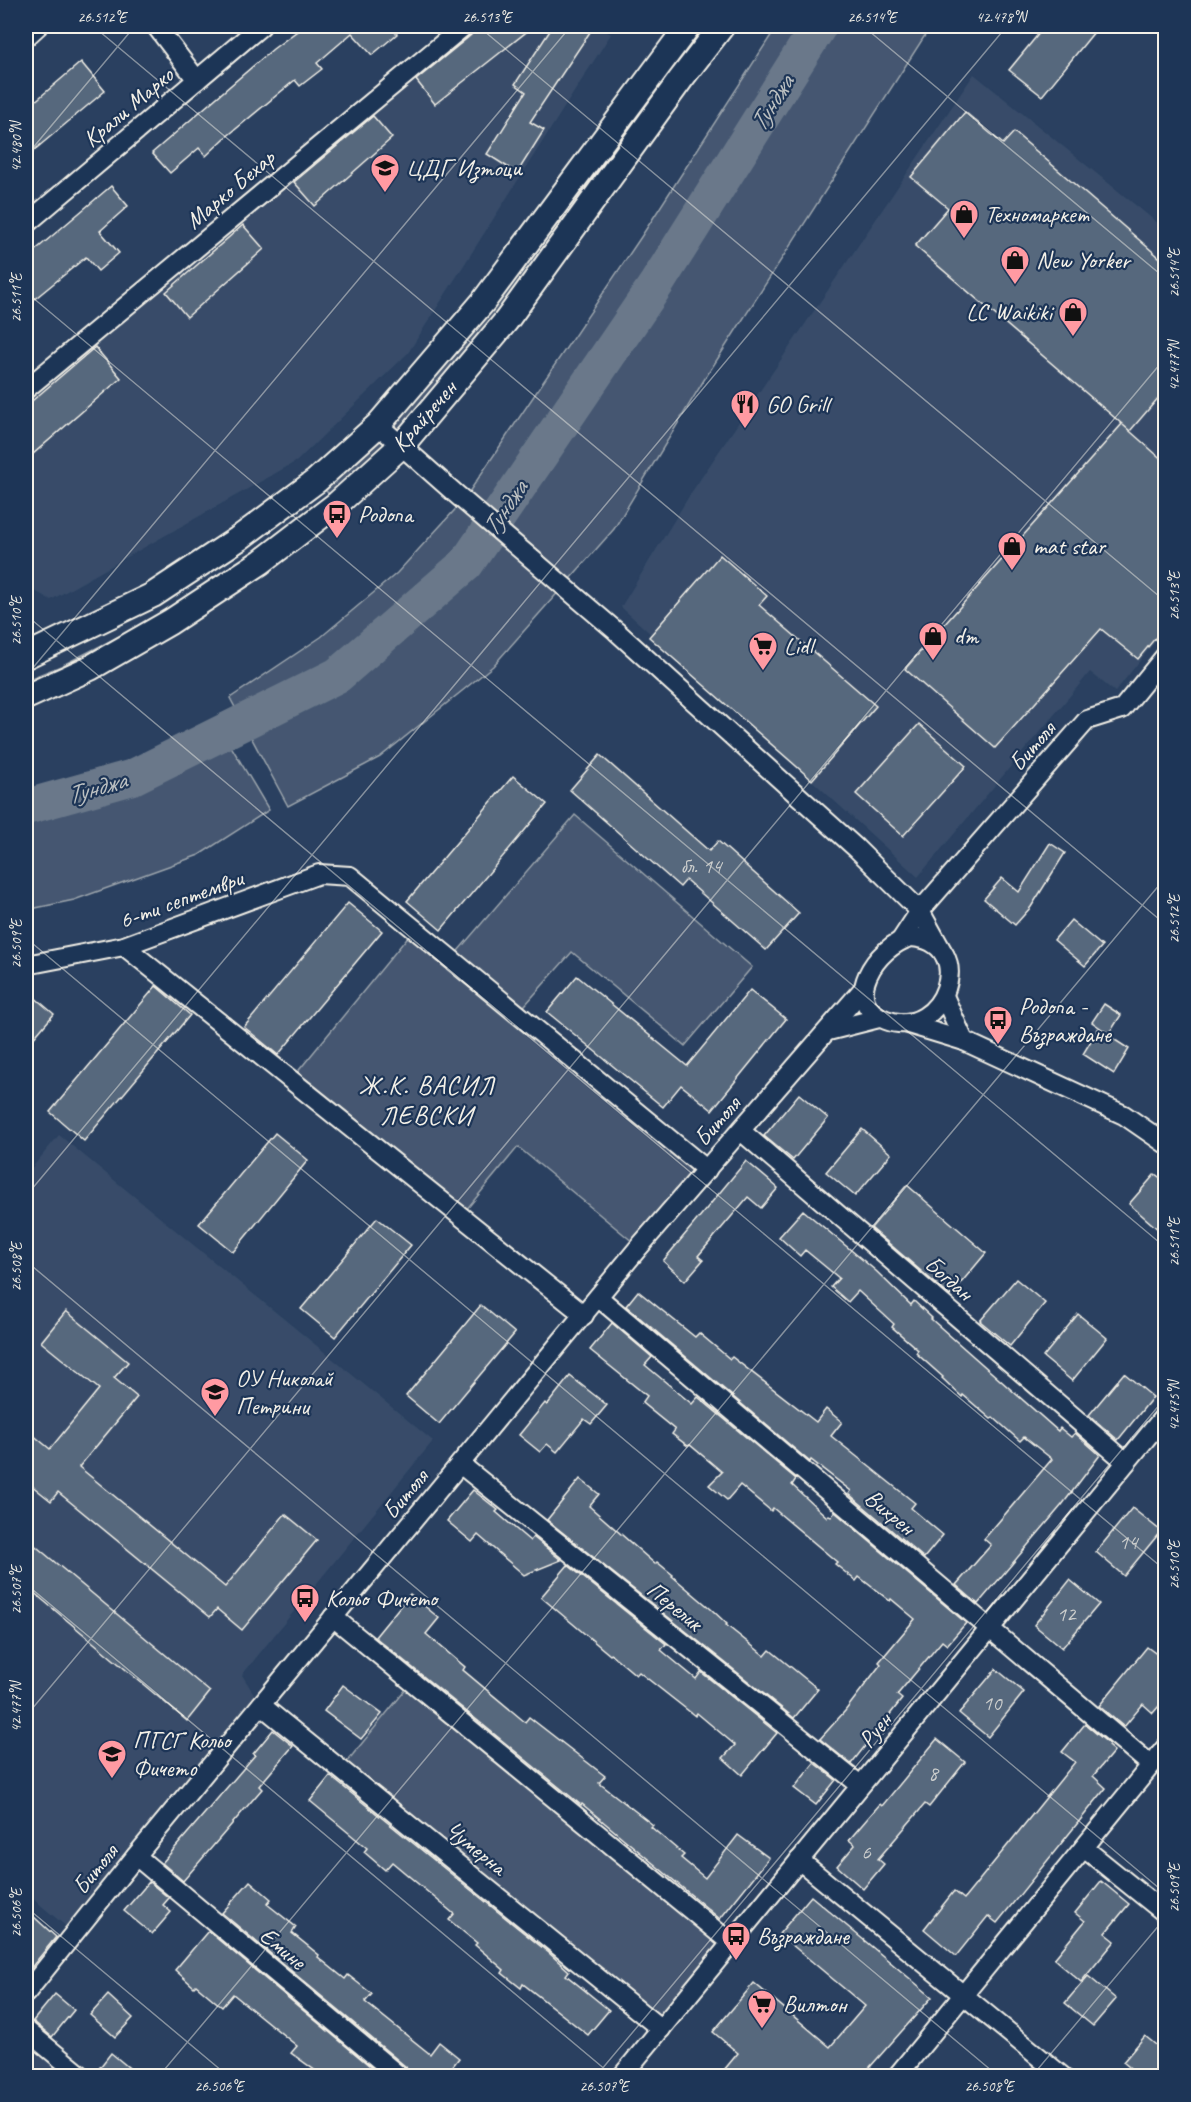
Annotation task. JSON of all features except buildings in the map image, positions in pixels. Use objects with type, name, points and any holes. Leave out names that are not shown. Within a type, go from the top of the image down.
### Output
[{"type":"street","points":[[26,37],[38,26]]},
{"type":"street","points":[[156,26],[197,80]]},
{"type":"street","name":"Крали Марко","points":[[26,224],[261,26]]},
{"type":"street","name":"Марко Бехар","points":[[26,389],[464,26]]},
{"type":"street","name":"Крайречен","points":[[26,656],[153,595],[210,558],[316,481],[378,425],[483,302],[688,26]]},
{"type":"street","name":"Крайречен","points":[[26,697],[90,668],[170,622],[261,562],[338,503],[402,445],[506,321],[722,26]]},
{"type":"street","points":[[378,425],[588,608],[856,848],[920,911],[945,956],[950,974],[944,996],[928,1014],[908,1024]]},
{"type":"street","name":"Битоля","points":[[901,940],[920,911],[1087,720],[1122,709],[1166,656]]},
{"type":"street","name":"6-ти септември","points":[[26,965],[124,946],[319,874],[350,876],[707,1170]]},
{"type":"street","points":[[945,956],[932,942],[911,937],[886,949],[871,969],[864,988],[865,1000],[872,1011],[879,1018],[892,1023],[908,1024],[964,1041],[1124,1114],[1166,1144]]},
{"type":"street","points":[[124,946],[584,1315]]},
{"type":"street","name":"Битоля","points":[[26,1993],[136,1856],[598,1297],[864,988]]},
{"type":"street","points":[[944,996],[964,1041]]},
{"type":"street","points":[[828,1031],[879,1018]]},
{"type":"street","name":"Богдан","points":[[741,1131],[1126,1462]]},
{"type":"street","name":"Вихрен","points":[[598,1297],[1151,1765]]},
{"type":"street","name":"Руен","points":[[622,2076],[1166,1414]]},
{"type":"street","name":"Перелик","points":[[460,1464],[860,1785]]},
{"type":"street","points":[[333,1617],[731,1943]]},
{"type":"street","name":"Чумерна","points":[[261,1705],[661,2029]]},
{"type":"street","points":[[897,2076],[1166,1747]]},
{"type":"street","points":[[1084,1848],[1166,1914]]},
{"type":"street","name":"Емине","points":[[136,1856],[399,2076]]},
{"type":"street","points":[[799,1860],[1062,2076]]},
{"type":"street","points":[[26,2030],[82,2076]]},
{"type":"shaded area","name":"ЦДГ Изтоци","points":[[464,26],[597,26],[611,34],[408,353],[297,461],[51,600],[26,586],[26,389]]},
{"type":"shaded area","points":[[688,26],[722,26],[506,321],[338,503],[316,481],[378,425]]},
{"type":"shaded area","points":[[777,26],[931,26],[704,380],[614,529],[493,666],[380,757],[288,806],[230,698],[321,637],[397,573],[463,501],[641,237]]},
{"type":"shaded area","points":[[974,74],[1165,229],[1165,629],[1115,692],[1090,672],[918,877],[621,607],[691,493]]},
{"type":"shaded area","points":[[149,621],[153,627],[26,687],[26,680],[61,666]]},
{"type":"shaded area","points":[[216,721],[269,810],[199,855],[74,900],[26,910],[26,793],[122,764]]},
{"type":"shaded area","points":[[575,815],[752,967],[685,1046],[572,952],[518,1013],[707,1170],[639,1247],[518,1147],[461,1216],[291,1080],[415,928],[452,958]]},
{"type":"shaded area","name":"ОУ Николай Петрини","points":[[59,1135],[433,1441],[242,1675],[261,1705],[74,1933],[26,1893],[26,1175]]},
{"type":"shaded area","points":[[412,1682],[731,1943],[661,2029],[341,1769]]},
{"type":"shaded area","points":[[26,2030],[82,2076],[26,2076]]},
{"type":"waterway","name":"Тунджа","points":[[26,807],[133,777],[338,675],[466,564],[657,283],[819,26]]},
{"type":"place","name":"ЦДГ Изтоци","points":[[385,194]]},
{"type":"place","name":"Техномаркет","points":[[964,240]]},
{"type":"place","name":"New Yorker","points":[[1015,286]]},
{"type":"place","name":"LC Waikiki","points":[[1073,338]]},
{"type":"place","name":"GO Grill","points":[[745,430]]},
{"type":"place","name":"Родопа","points":[[337,540]]},
{"type":"place","name":"mat star","points":[[1012,572]]},
{"type":"place","name":"dm","points":[[933,662]]},
{"type":"place","name":"Lidl","points":[[763,672]]},
{"type":"place","name":"Родопа - Възраждане","points":[[998,1046]]},
{"type":"place","name":"ОУ Николай Петрини","points":[[215,1418]]},
{"type":"place","name":"Кольо Фичето","points":[[305,1624]]},
{"type":"place","name":"ПГСГ Кольо Фичето","points":[[112,1780]]},
{"type":"place","name":"Възраждане","points":[[736,1962]]},
{"type":"place","name":"Вилтон","points":[[762,2030]]},
{"type":"district","name":"Ж.К. ВАСИЛ ЛЕВСКИ","points":[[427,1100]]}]
